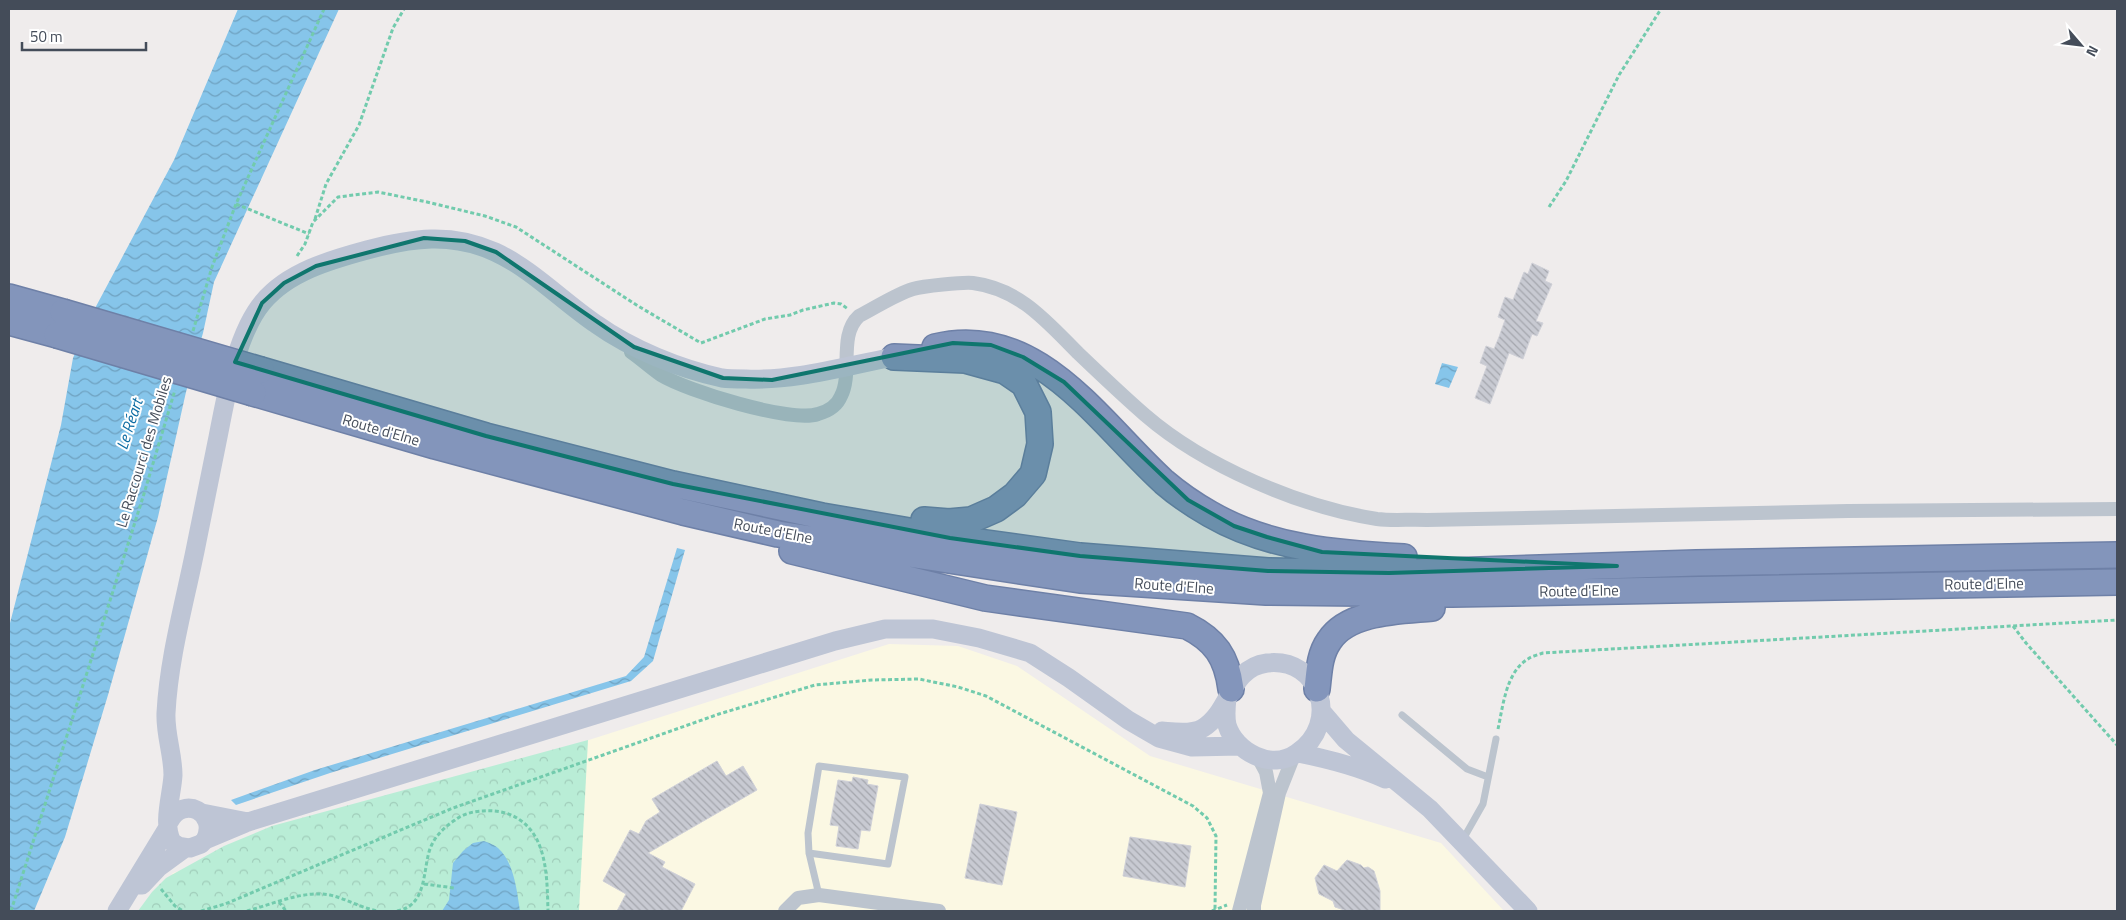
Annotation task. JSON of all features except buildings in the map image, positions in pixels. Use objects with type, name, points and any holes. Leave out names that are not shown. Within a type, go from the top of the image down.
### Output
[{"type":"highway","points":[[9,298],[60,324],[261,378],[678,474],[823,504],[949,522],[971,520],[996,509],[1015,495],[1033,474],[1040,444],[1038,412],[1024,384],[1005,371],[965,360],[894,358]]},
{"type":"highway","points":[[9,322],[60,324]]},
{"type":"highway","points":[[894,358],[953,343],[991,344],[1023,356],[1064,382],[1164,482],[1188,500],[1234,526],[1267,538],[1322,552],[1616,566]]},
{"type":"highway","name":"Route d'Elne","points":[[261,378],[512,467],[683,512],[778,534],[1080,580],[1266,592],[1433,594],[2117,582]]},
{"type":"highway","name":"Route d'Elne","points":[[261,378],[673,484],[822,516],[950,538],[1080,556],[1268,571],[1389,573],[1616,566],[2117,556]]},
{"type":"highway","points":[[512,467],[633,507],[761,544],[984,598],[1187,626],[1210,640],[1221,653],[1229,676],[1229,694]]},
{"type":"highway","points":[[1319,701],[1321,658],[1329,640],[1350,623],[1376,615],[1437,608],[1813,600],[2027,583]]},
{"type":"main road","points":[[894,358],[847,366],[827,372],[772,380],[723,378],[659,358],[634,347],[597,325],[522,268],[496,252],[465,241],[424,238],[394,243],[316,266],[284,283],[262,303],[247,329],[231,375],[173,655],[166,712],[166,733],[173,772],[168,825],[172,842],[185,848],[196,847],[204,840],[248,822],[835,642],[884,629],[933,629],[979,638],[1030,653],[1128,720],[1159,738],[1192,747],[1240,746]]},
{"type":"main road","points":[[1128,720],[1154,730],[1180,733],[1202,729],[1217,716],[1240,677],[1252,668],[1266,663],[1282,663],[1296,668],[1308,677],[1319,701],[1346,740],[1409,791],[1462,842],[1528,911]]},
{"type":"main road","points":[[1229,694],[1225,711],[1227,724],[1232,736],[1240,746],[1258,757],[1270,760],[1282,759],[1296,754],[1311,742],[1319,728],[1319,701]]},
{"type":"main road","points":[[1296,754],[1333,760],[1370,772],[1409,791]]},
{"type":"main road","points":[[173,772],[199,811],[206,818],[208,829],[204,840]]},
{"type":"main road","points":[[117,911],[177,811],[190,808],[248,822]]},
{"type":"main road","points":[[117,911],[159,867],[185,848]]},
{"type":"street","points":[[597,325],[662,375],[711,396],[777,412],[817,415],[834,408],[845,388],[848,338],[854,320],[858,316],[913,289],[972,283],[1002,291],[1027,305],[1047,320],[1078,353],[1146,416],[1191,449],[1248,478],[1289,495],[1340,512],[1380,519],[2117,509]]},
{"type":"street","points":[[1254,911],[1279,793],[1296,754]]},
{"type":"street","points":[[1238,911],[1270,792],[1266,772],[1258,757]]},
{"type":"street","points":[[785,911],[798,898],[819,895],[939,911]]},
{"type":"lane","points":[[1402,715],[1467,769],[1488,777]]},
{"type":"lane","points":[[1462,842],[1482,804],[1496,739]]},
{"type":"lane","points":[[809,852],[888,864],[905,777],[819,766],[808,833],[809,852],[819,895]]},
{"type":"path","points":[[192,332],[212,267],[236,204],[324,9]]},
{"type":"path","points":[[296,257],[309,234],[321,205],[326,184],[359,125],[393,28],[404,9]]},
{"type":"path","points":[[1549,207],[1566,181],[1619,75],[1661,9]]},
{"type":"path","points":[[313,222],[338,197],[378,192],[484,216],[516,227],[638,306],[701,343],[765,319],[834,303],[840,304],[858,316]]},
{"type":"path","points":[[236,204],[309,234]]},
{"type":"path","name":"Le Raccourci des Mobiles","points":[[11,911],[143,497],[176,387]]},
{"type":"path","points":[[1496,739],[1505,696],[1514,673],[1528,659],[1543,653],[2117,620]]},
{"type":"path","points":[[2013,625],[2026,643],[2117,746]]},
{"type":"path","points":[[201,911],[225,904],[453,808],[719,714],[815,685],[872,680],[919,680],[958,687],[986,696],[1193,806],[1207,818],[1216,836],[1215,909]]},
{"type":"path","points":[[397,911],[413,903],[424,884],[429,852],[436,836],[458,818],[476,811],[495,810],[515,816],[526,824],[534,835],[543,856],[548,911]]},
{"type":"path","points":[[159,867],[166,875],[157,884],[175,906],[183,911]]},
{"type":"path","points":[[424,884],[454,888]]},
{"type":"path","points":[[247,911],[307,894],[342,898],[365,910],[378,911]]},
{"type":"path","points":[[279,902],[286,911]]},
{"type":"highlighted area","points":[[424,238],[465,241],[496,252],[634,347],[723,378],[772,380],[953,343],[991,345],[1023,357],[1064,382],[1188,500],[1234,526],[1322,552],[1617,566],[1389,573],[1268,571],[1080,556],[950,538],[673,484],[486,436],[235,362],[262,303],[284,283],[316,266]]},
{"type":"shaded area","points":[[889,644],[958,646],[1017,666],[1150,756],[1441,843],[1504,911],[145,911],[173,873]]},
{"type":"green space","points":[[588,740],[579,911],[138,911],[152,892],[166,878],[224,846],[272,826]]},
{"type":"water","name":"Le Réart","points":[[238,9],[339,9],[214,282],[203,333],[186,392],[158,517],[108,695],[65,837],[34,911],[9,911],[9,627],[61,425],[73,358],[93,312],[174,160]]},
{"type":"water","points":[[1442,363],[1458,367],[1449,388],[1435,384]]},
{"type":"water","points":[[677,548],[685,550],[653,661],[631,681],[330,773],[236,805],[231,800],[315,770],[626,676],[644,657]]},
{"type":"water","points":[[484,841],[497,847],[508,861],[514,877],[520,911],[442,911],[449,900],[453,863],[473,843]]}]
